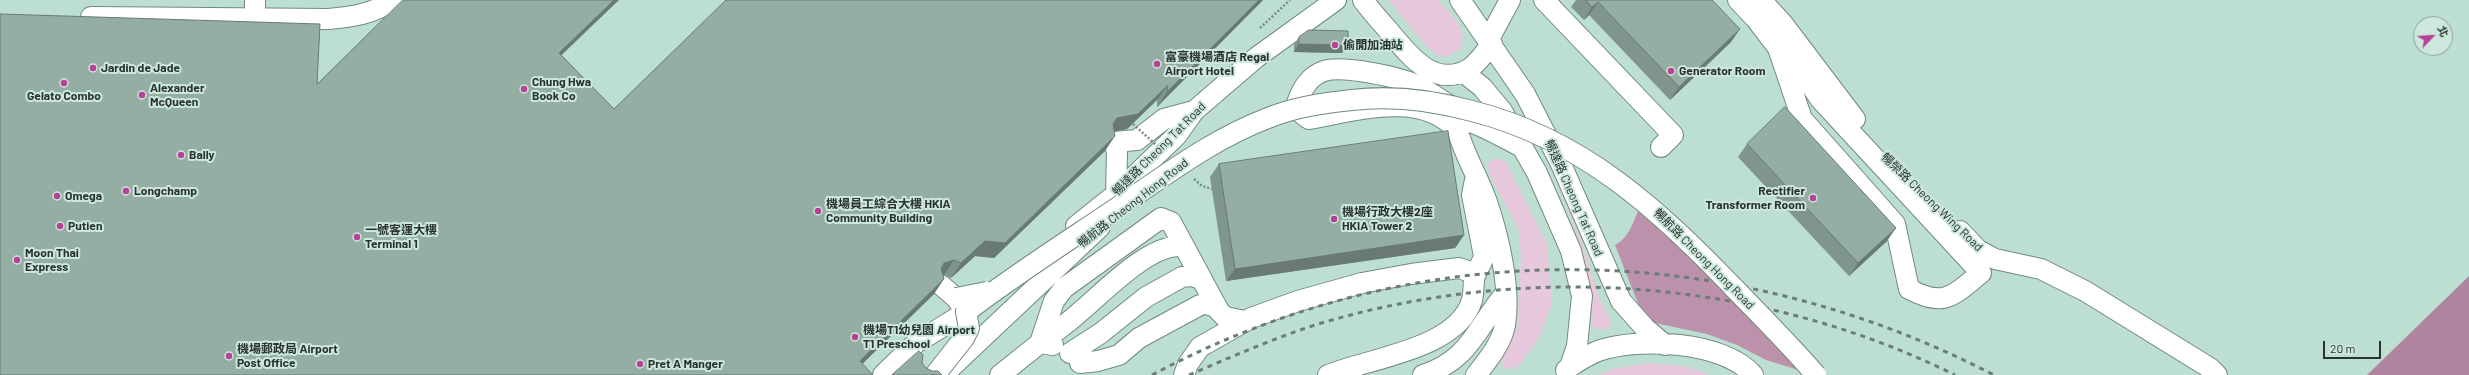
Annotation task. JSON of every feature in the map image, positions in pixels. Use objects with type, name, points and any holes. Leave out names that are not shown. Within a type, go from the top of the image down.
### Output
[{"type":"street","points":[[72,17],[255,10],[328,20],[353,16],[385,6],[394,0]]},
{"type":"street","name":"暢達路 Cheong Tat Road","points":[[923,375],[978,315],[1046,250],[1116,194],[1177,134],[1194,111],[1263,52],[1336,0]]},
{"type":"street","points":[[1364,0],[1419,65],[1440,74],[1463,72],[1471,68],[1490,41],[1510,0]]},
{"type":"street","name":"暢達路 Cheong Tat Road","points":[[1460,0],[1490,41],[1525,94],[1561,164],[1621,301],[1645,328],[1665,345]]},
{"type":"street","points":[[1544,0],[1673,135],[1661,147]]},
{"type":"street","points":[[1738,0],[1756,19],[1778,48],[1802,72],[1820,99],[1981,273],[1950,298],[1927,298],[1909,289],[1895,224],[1802,119],[1778,48]]},
{"type":"street","name":"暢榮路 Cheong Wing Road","points":[[1761,0],[1783,24],[1812,65],[1878,148],[1978,250],[1995,259],[2041,269],[2085,291],[2210,368],[2216,375]]},
{"type":"street","points":[[1476,375],[1492,354],[1505,326],[1505,294],[1499,251],[1487,203],[1477,176],[1466,127],[1418,85],[1370,73],[1344,70],[1324,71],[1315,76],[1303,87],[1297,103],[1301,113],[1310,119],[1374,108],[1412,107],[1435,113],[1451,124],[1466,127],[1489,132],[1520,146]]},
{"type":"street","name":"暢達路 Cheong Tat Road","points":[[1463,72],[1493,99],[1502,111],[1536,173],[1555,213],[1578,274],[1582,296],[1577,346],[1563,373]]},
{"type":"street","name":"暢航路 Cheong Hong Road","points":[[942,375],[1076,248],[1157,181],[1194,155],[1230,135],[1268,118],[1303,107],[1332,102],[1393,97],[1423,100],[1494,116],[1533,131],[1572,150],[1614,177],[1648,204],[1699,251],[1816,375]]},
{"type":"street","points":[[1116,194],[1117,152],[1114,142],[1136,140],[1164,119],[1194,111]]},
{"type":"street","points":[[1328,375],[1346,368],[1428,344],[1448,332],[1460,320],[1472,301],[1476,274],[1482,266],[1484,256],[1472,195],[1477,176]]},
{"type":"street","points":[[883,375],[916,344],[954,299],[986,292],[1001,285],[1157,181]]},
{"type":"street","points":[[1040,343],[1054,301],[1064,288],[1147,226],[1161,218],[1171,222],[1216,307],[1225,317],[1245,321]]},
{"type":"street","points":[[1000,375],[1082,310],[1126,272],[1164,248],[1174,245],[1184,247]]},
{"type":"street","points":[[1184,375],[1188,364],[1200,347],[1245,321],[1298,301],[1362,283],[1459,268],[1476,274]]},
{"type":"street","points":[[1080,364],[1152,294],[1182,277],[1191,276],[1201,279]]},
{"type":"street","points":[[1423,375],[1438,370],[1461,354],[1476,337],[1489,314],[1505,294]]},
{"type":"street","points":[[935,375],[964,338],[969,328],[954,299]]},
{"type":"street","points":[[1080,364],[1119,355],[1139,338],[1200,305],[1206,304],[1216,307]]},
{"type":"street","points":[[1040,343],[1064,346],[1080,364]]},
{"type":"street","points":[[1563,373],[1582,358],[1615,347],[1665,345],[1709,351],[1750,371],[1767,375]]},
{"type":"path","points":[[1260,28],[1290,0]]},
{"type":"shaded area","points":[[0,0],[2469,0],[2469,276],[2367,375],[0,375]]},
{"type":"shaded area","points":[[1388,0],[1439,0],[1461,29],[1462,42],[1460,49],[1446,57],[1437,55],[1429,49]]},
{"type":"shaded area","points":[[1543,145],[1574,220],[1598,293],[1611,320],[1609,328],[1599,329],[1591,327],[1591,304],[1588,280],[1577,234],[1560,189],[1540,146]]},
{"type":"shaded area","points":[[1497,158],[1506,162],[1547,244],[1552,304],[1539,339],[1516,369],[1504,368],[1500,360],[1517,329],[1521,255],[1518,228],[1491,178],[1487,164]]},
{"type":"shaded area","points":[[1639,209],[1679,243],[1808,373],[1766,360],[1737,345],[1707,334],[1655,323],[1639,306],[1615,245],[1627,234]]},
{"type":"shaded area","points":[[2469,276],[2469,375],[2367,375]]},
{"type":"shaded area","points":[[1650,363],[1684,366],[1711,375],[1598,375],[1616,368]]},
{"type":"building","name":"一號客運大樓 Terminal 1","points":[[403,0],[614,0],[559,53],[614,109],[726,0],[1259,0],[1167,92],[1168,85],[1138,114],[1117,118],[1113,124],[1115,136],[1005,243],[985,241],[961,263],[954,260],[944,263],[941,269],[944,279],[860,361],[873,375],[0,375],[0,14],[320,24],[317,84]]},
{"type":"building","name":"Generator Room","points":[[1586,0],[1712,0],[1740,29],[1679,87],[1598,2],[1592,7]]},
{"type":"building","points":[[1309,30],[1348,31],[1348,45],[1299,44],[1299,37]]},
{"type":"building","name":"Rectifier Transformer Room","points":[[1785,107],[1896,228],[1858,263],[1747,144]]},
{"type":"building","name":"機場行政大樓2座 HKIA Tower 2","points":[[1448,131],[1464,235],[1235,269],[1219,164]]},
{"type":"building","points":[[919,351],[923,355],[922,363],[926,368],[932,371],[938,371],[942,375],[892,375]]},
{"type":"railway","points":[[1152,375],[1254,328],[1359,295],[1466,276],[1573,270],[1680,277],[1787,297],[1892,330],[1994,375]]},
{"type":"railway","points":[[1189,375],[1299,330],[1395,305],[1476,292],[1558,287],[1640,290],[1722,300],[1802,317],[1880,342],[1955,375]]},
{"type":"place","name":"偷閒加油站","points":[[1335,45]]},
{"type":"place","name":"富豪機場酒店 Regal Airport Hotel","points":[[1157,64]]},
{"type":"place","name":"Jardin de Jade","points":[[93,68]]},
{"type":"place","name":"Generator Room","points":[[1671,71]]},
{"type":"place","name":"Gelato Combo","points":[[64,83]]},
{"type":"place","name":"Chung Hwa Book Co","points":[[524,89]]},
{"type":"place","name":"Alexander McQueen","points":[[142,95]]},
{"type":"place","name":"Bally","points":[[181,155]]},
{"type":"place","name":"Longchamp","points":[[126,191]]},
{"type":"place","name":"Omega","points":[[57,196]]},
{"type":"place","name":"Rectifier Transformer Room","points":[[1813,198]]},
{"type":"place","name":"機場員工綜合大樓 HKIA Community Building","points":[[818,211]]},
{"type":"place","name":"機場行政大樓2座 HKIA Tower 2","points":[[1334,219]]},
{"type":"place","name":"Putien","points":[[60,226]]},
{"type":"place","name":"一號客運大樓 Terminal 1","points":[[357,237]]},
{"type":"place","name":"Moon Thai Express","points":[[17,260]]},
{"type":"place","name":"機場T1幼兒園 Airport T1 Preschool","points":[[855,337]]},
{"type":"place","name":"機場郵政局 Airport Post Office","points":[[229,356]]},
{"type":"place","name":"Pret A Manger","points":[[640,364]]}]
